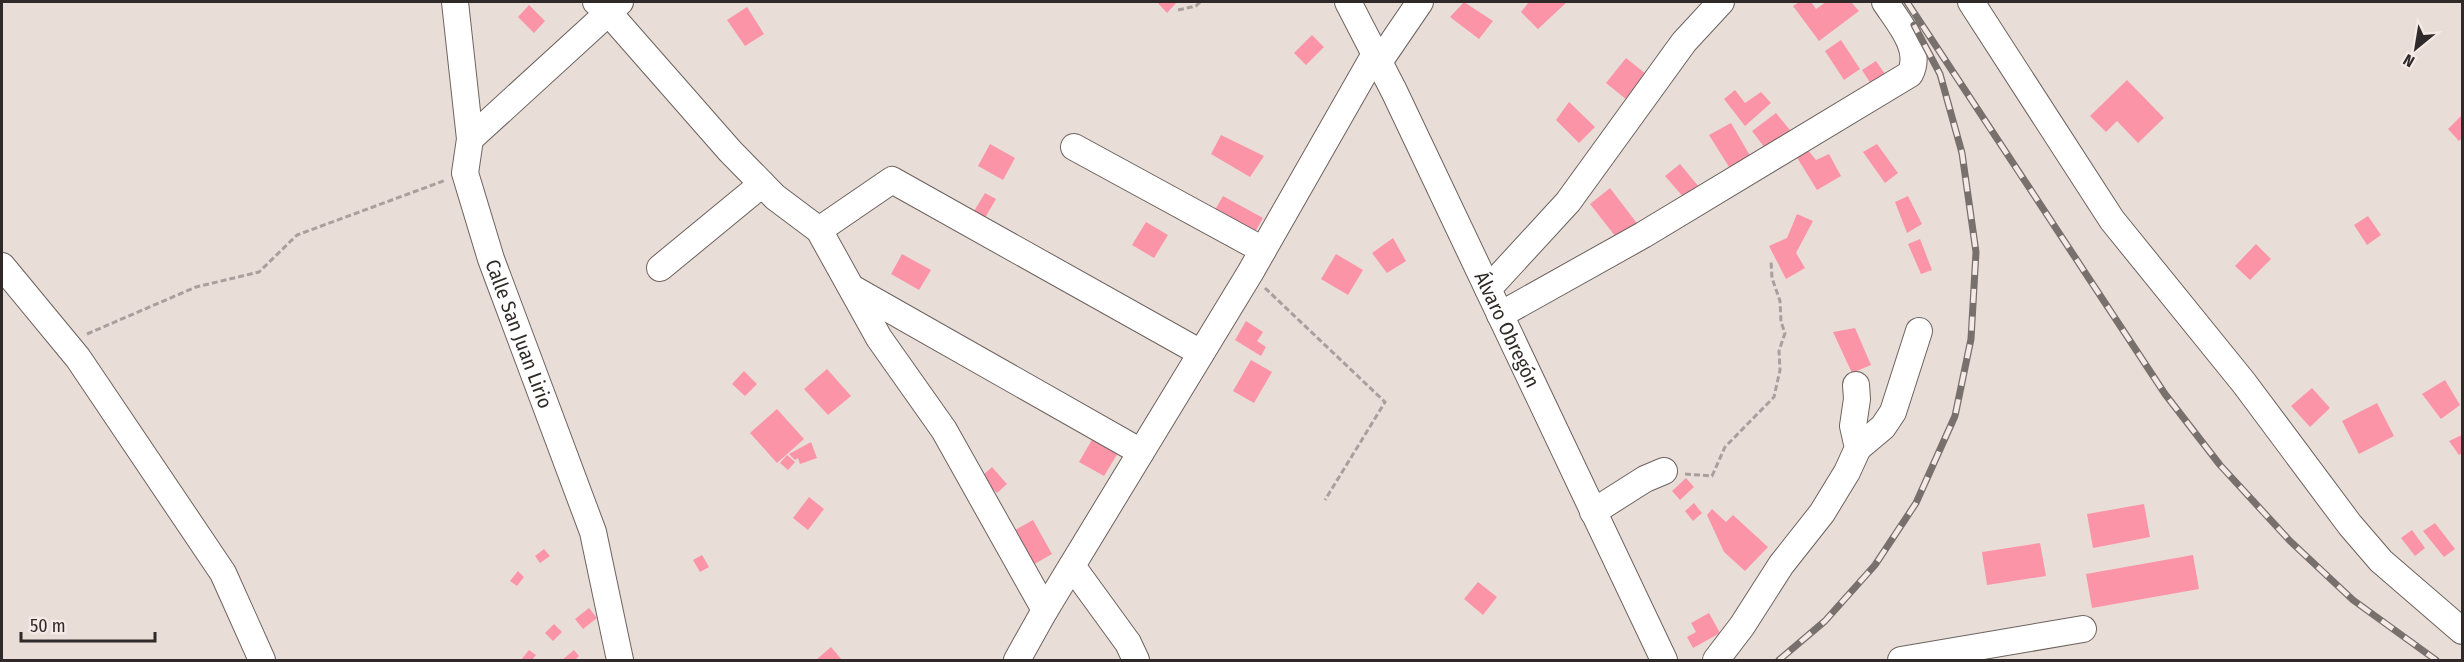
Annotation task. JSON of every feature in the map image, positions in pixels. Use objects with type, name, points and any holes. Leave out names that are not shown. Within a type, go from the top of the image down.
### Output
[{"type":"street","name":"Calle San Juan Lirio","points":[[455,2],[470,139],[465,173],[491,259],[593,532],[620,660]]},
{"type":"street","name":"Álvaro Obregón","points":[[1348,2],[1488,289],[1664,660]]},
{"type":"street","points":[[1017,660],[1377,58],[1420,2]]},
{"type":"street","points":[[1488,289],[1568,202],[1684,42],[1721,2]]},
{"type":"street","points":[[1500,315],[1643,235],[1910,74],[1915,64],[1912,45],[1885,2]]},
{"type":"street","points":[[1971,2],[2112,220],[2244,383],[2350,525],[2381,561],[2463,631]]},
{"type":"street","points":[[470,139],[608,5],[730,151],[774,197],[819,230],[879,338],[944,430],[1045,610]]},
{"type":"street","points":[[1074,147],[1263,250]]},
{"type":"street","points":[[819,230],[892,180],[1201,353]]},
{"type":"street","points":[[660,268],[762,184]]},
{"type":"street","points":[[2,266],[66,343],[223,573],[262,660]]},
{"type":"street","points":[[852,288],[1141,452]]},
{"type":"street","points":[[1716,660],[1742,626],[1781,565],[1822,513],[1847,472],[1858,448],[1882,427],[1893,412],[1919,331]]},
{"type":"street","points":[[1856,385],[1857,399],[1853,426],[1858,448]]},
{"type":"street","points":[[1593,512],[1645,479],[1664,471]]},
{"type":"street","points":[[1072,566],[1128,643],[1136,660]]},
{"type":"street","points":[[1901,660],[2083,629]]},
{"type":"path","points":[[1193,2],[1196,6]]},
{"type":"path","points":[[1178,10],[1196,6],[1200,2]]},
{"type":"path","points":[[66,343],[196,287],[259,272],[297,235],[465,173]]},
{"type":"path","points":[[1664,471],[1712,476],[1725,447],[1774,397],[1780,370],[1779,351],[1785,333],[1780,322],[1780,301],[1772,278],[1771,261]]},
{"type":"path","points":[[1250,273],[1385,402],[1325,500]]},
{"type":"building","points":[[1157,2],[1177,2],[1167,13]]},
{"type":"building","points":[[1464,2],[1493,21],[1479,39],[1450,17]]},
{"type":"building","points":[[1529,2],[1567,2],[1538,29],[1521,12]]},
{"type":"building","points":[[1799,2],[1811,2],[1816,9],[1826,2],[1851,2],[1859,11],[1819,41],[1793,6]]},
{"type":"building","points":[[529,5],[545,21],[534,33],[518,17]]},
{"type":"building","points":[[747,7],[764,34],[745,46],[727,20]]},
{"type":"building","points":[[1312,35],[1324,47],[1306,65],[1294,53]]},
{"type":"building","points":[[1841,40],[1860,69],[1844,80],[1825,51]]},
{"type":"building","points":[[1626,58],[1646,74],[1627,100],[1606,83]]},
{"type":"building","points":[[1876,61],[1887,77],[1873,87],[1862,70]]},
{"type":"building","points":[[2127,80],[2164,118],[2138,143],[2117,121],[2106,132],[2090,116]]},
{"type":"building","points":[[1735,90],[1745,103],[1761,92],[1771,103],[1745,126],[1724,99]]},
{"type":"building","points":[[1569,102],[1595,127],[1579,143],[1556,120]]},
{"type":"building","points":[[1776,113],[1790,130],[1765,148],[1752,131]]},
{"type":"building","points":[[2461,116],[2462,138],[2459,141],[2448,129]]},
{"type":"building","points":[[1731,123],[1752,159],[1731,170],[1709,135]]},
{"type":"building","points":[[1221,135],[1264,156],[1250,177],[1211,154]]},
{"type":"building","points":[[990,144],[1015,158],[1003,180],[978,166]]},
{"type":"building","points":[[1877,144],[1898,173],[1885,183],[1863,152]]},
{"type":"building","points":[[1806,148],[1816,160],[1829,154],[1841,176],[1817,190],[1796,156]]},
{"type":"building","points":[[1680,164],[1699,187],[1685,199],[1665,176]]},
{"type":"building","points":[[1610,188],[1639,226],[1619,241],[1590,204]]},
{"type":"building","points":[[985,193],[996,199],[982,223],[971,216]]},
{"type":"building","points":[[1223,196],[1263,218],[1251,239],[1211,217]]},
{"type":"building","points":[[1908,196],[1922,224],[1907,233],[1895,202]]},
{"type":"building","points":[[1797,214],[1813,221],[1796,253],[1805,268],[1786,279],[1769,246],[1787,238]]},
{"type":"building","points":[[2368,216],[2381,235],[2367,245],[2354,225]]},
{"type":"building","points":[[1146,222],[1168,235],[1154,258],[1132,245]]},
{"type":"building","points":[[1393,238],[1406,261],[1387,273],[1372,253]]},
{"type":"building","points":[[1920,239],[1932,270],[1921,274],[1908,244]]},
{"type":"building","points":[[2256,244],[2271,259],[2250,280],[2235,266]]},
{"type":"building","points":[[902,254],[931,270],[919,290],[891,274]]},
{"type":"building","points":[[1336,254],[1363,270],[1348,295],[1321,279]]},
{"type":"building","points":[[1246,321],[1263,332],[1257,341],[1266,347],[1261,356],[1235,340]]},
{"type":"building","points":[[1855,328],[1871,365],[1852,373],[1833,332]]},
{"type":"building","points":[[1251,360],[1272,372],[1254,403],[1233,391]]},
{"type":"building","points":[[827,369],[851,396],[828,415],[804,389]]},
{"type":"building","points":[[744,371],[757,384],[745,396],[732,384]]},
{"type":"building","points":[[2445,380],[2460,405],[2441,419],[2422,394]]},
{"type":"building","points":[[2312,388],[2330,408],[2310,427],[2291,406]]},
{"type":"building","points":[[2377,403],[2394,436],[2359,454],[2342,421]]},
{"type":"building","points":[[777,409],[804,439],[777,463],[750,433]]},
{"type":"building","points":[[2462,435],[2462,453],[2459,455],[2449,441]]},
{"type":"building","points":[[1093,438],[1118,453],[1104,476],[1079,462]]},
{"type":"building","points":[[811,442],[817,458],[800,464],[798,458],[795,460],[789,454]]},
{"type":"building","points":[[787,455],[795,462],[788,470],[780,463]]},
{"type":"building","points":[[992,467],[1007,484],[997,493],[981,477]]},
{"type":"building","points":[[1686,478],[1694,487],[1680,500],[1672,491]]},
{"type":"building","points":[[809,497],[824,509],[808,530],[793,518]]},
{"type":"building","points":[[1694,503],[1702,513],[1693,521],[1685,511]]},
{"type":"building","points":[[2144,504],[2150,537],[2093,548],[2087,514]]},
{"type":"building","points":[[1712,509],[1726,522],[1733,515],[1768,547],[1745,571],[1724,552],[1707,515]]},
{"type":"building","points":[[1033,520],[1052,554],[1029,567],[1010,533]]},
{"type":"building","points":[[2435,523],[2455,549],[2444,557],[2423,531]]},
{"type":"building","points":[[2412,530],[2425,548],[2415,556],[2401,538]]},
{"type":"building","points":[[2040,543],[2046,576],[1987,585],[1982,552]]},
{"type":"building","points":[[544,549],[550,556],[540,563],[535,556]]},
{"type":"building","points":[[702,555],[709,567],[700,572],[693,560]]},
{"type":"building","points":[[2193,555],[2199,589],[2092,608],[2086,574]]},
{"type":"building","points":[[518,571],[524,577],[517,586],[510,581]]},
{"type":"building","points":[[1478,582],[1497,597],[1483,615],[1464,599]]},
{"type":"building","points":[[589,608],[597,618],[583,629],[575,619]]},
{"type":"building","points":[[1709,613],[1720,633],[1693,648],[1687,637],[1696,632],[1691,623]]},
{"type":"building","points":[[554,624],[562,632],[553,641],[545,633]]},
{"type":"building","points":[[831,647],[842,660],[816,660]]},
{"type":"building","points":[[529,650],[536,655],[532,660],[521,660]]},
{"type":"building","points":[[574,650],[579,656],[575,660],[562,660]]},
{"type":"railway","points":[[1907,2],[2165,394],[2220,465],[2290,541],[2353,600],[2436,660]]},
{"type":"railway","points":[[1779,660],[1825,621],[1875,565],[1916,503],[1955,416],[1971,339],[1976,252],[1962,153],[1940,74],[1914,25]]}]
